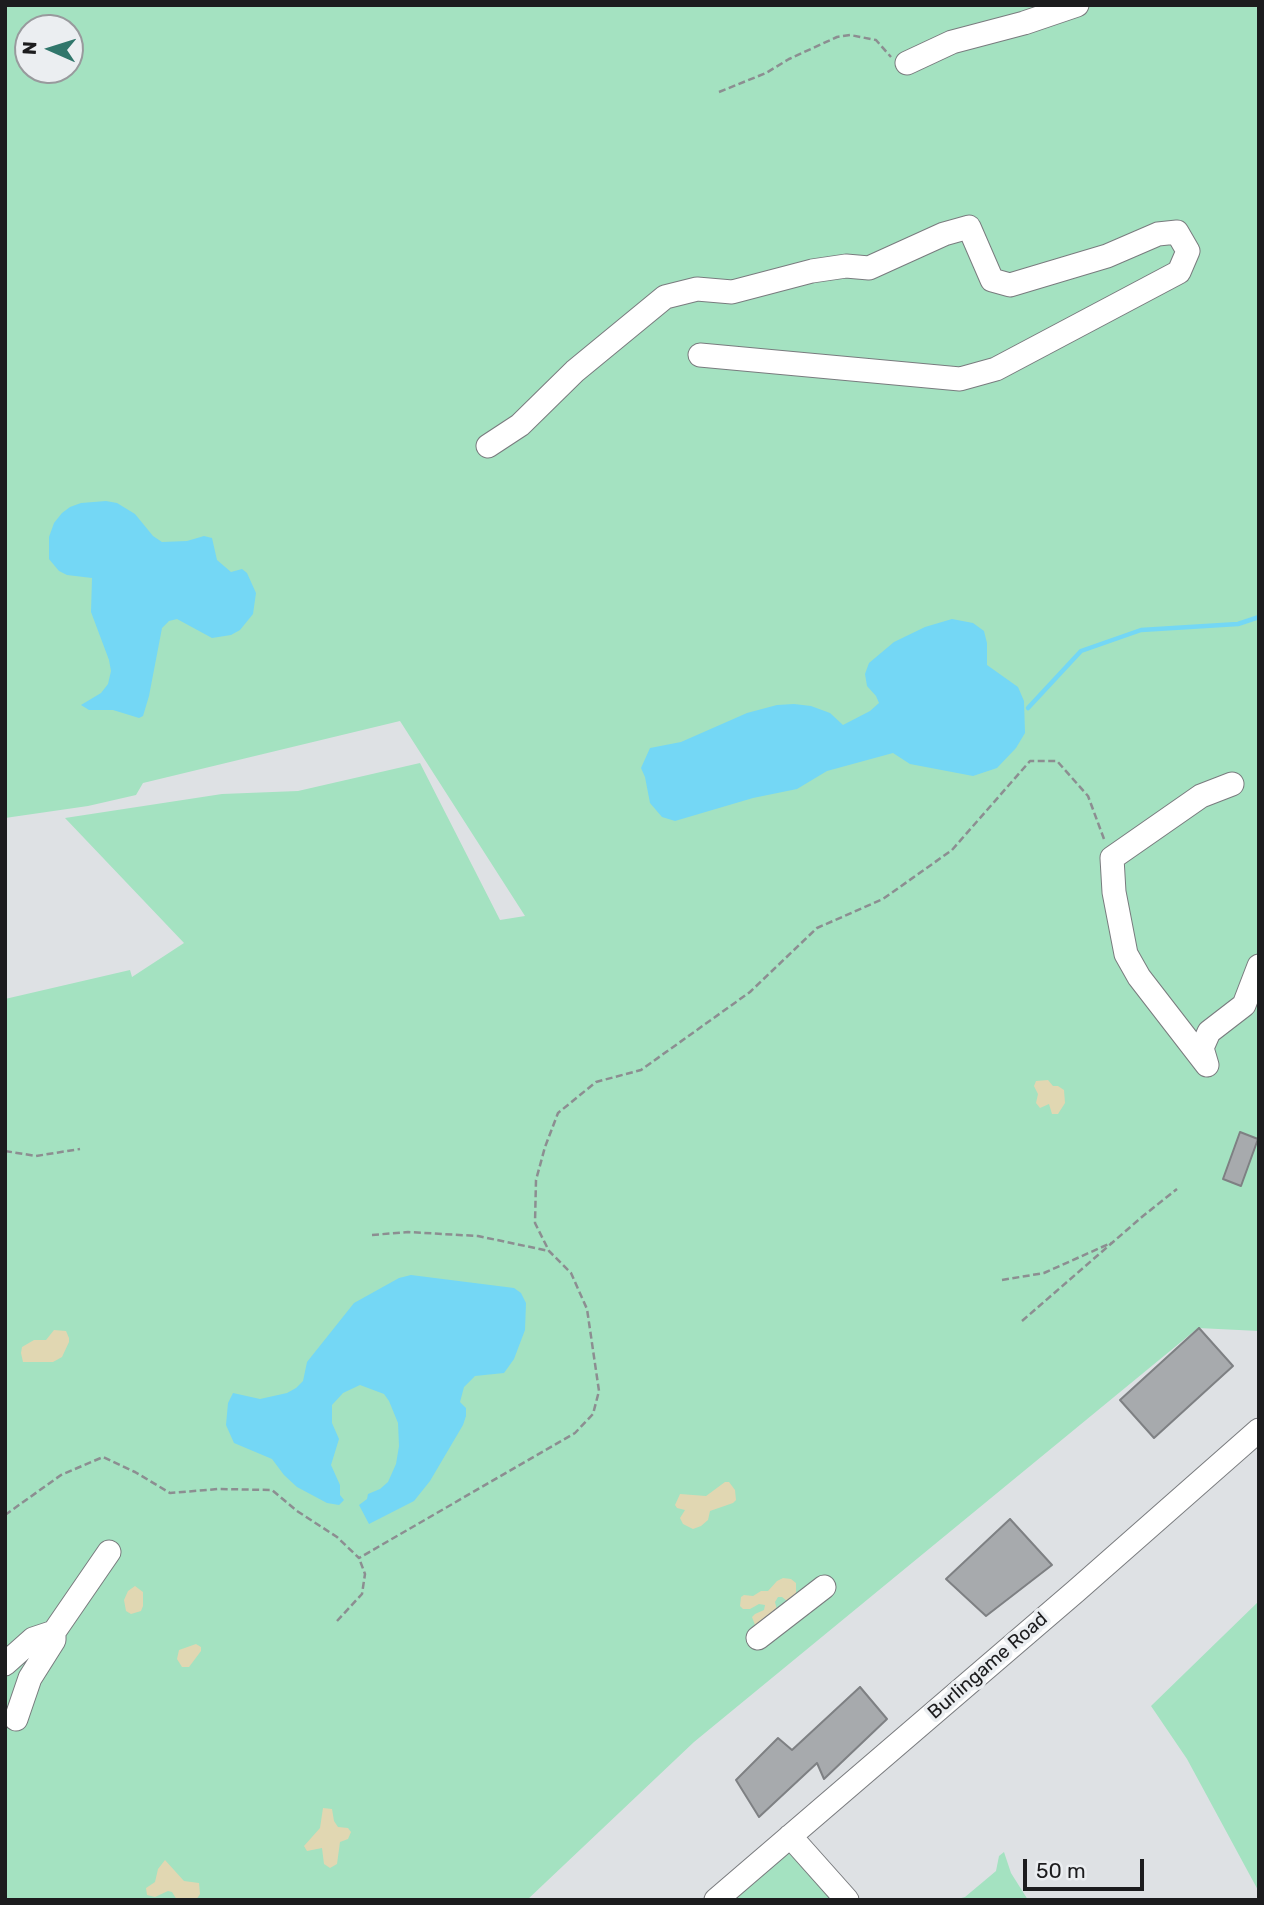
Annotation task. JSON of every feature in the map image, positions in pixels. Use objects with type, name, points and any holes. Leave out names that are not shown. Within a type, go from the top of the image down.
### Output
[{"type":"street","points":[[907,63],[952,42],[1024,23],[1077,5]]},
{"type":"street","points":[[488,446],[520,425],[575,371],[665,297],[697,289],[732,292],[812,271],[846,266],[869,268],[944,234],[969,227],[992,280],[1010,285],[1107,256],[1158,234],[1177,232],[1188,251],[1179,272],[996,369],[960,379],[701,355]]},
{"type":"street","points":[[1232,784],[1201,796],[1112,858],[1114,892],[1126,954],[1139,976],[1207,1065],[1202,1048],[1209,1032],[1244,1005],[1259,986]]},
{"type":"street","points":[[1244,1005],[1259,965]]},
{"type":"street","name":"Burlingame Road","points":[[716,1900],[1259,1430]]},
{"type":"street","points":[[16,1719],[30,1678],[54,1640],[54,1632],[109,1552]]},
{"type":"street","points":[[758,1638],[824,1587]]},
{"type":"street","points":[[5,1664],[33,1639],[54,1632]]},
{"type":"street","points":[[790,1836],[847,1900]]},
{"type":"path","points":[[719,92],[766,74],[822,43],[850,35],[876,40],[891,57],[907,63]]},
{"type":"path","points":[[359,1558],[575,1433],[593,1414],[599,1391],[587,1309],[571,1273],[549,1251],[535,1223],[537,1180],[545,1147],[558,1113],[596,1082],[640,1070],[750,992],[817,928],[883,899],[952,850],[1030,761],[1058,761],[1088,796],[1112,858]]},
{"type":"path","points":[[5,1151],[36,1156],[80,1149]]},
{"type":"path","points":[[1022,1321],[1177,1189]]},
{"type":"path","points":[[372,1235],[408,1232],[478,1236],[549,1251]]},
{"type":"path","points":[[1002,1280],[1044,1273],[1115,1241]]},
{"type":"path","points":[[5,1515],[61,1475],[103,1457],[170,1493],[218,1489],[272,1490],[337,1537],[359,1558],[365,1574],[362,1594],[337,1621]]},
{"type":"green space","points":[[5,5],[1259,5],[1259,1331],[1198,1328],[694,1742],[527,1900],[5,1900],[5,999],[130,970],[132,977],[184,943],[65,818],[222,794],[298,791],[420,763],[500,920],[525,916],[400,721],[143,783],[136,795],[88,806],[5,818]]},
{"type":"green space","points":[[1259,1601],[1259,1892],[1187,1759],[1151,1706]]},
{"type":"green space","points":[[787,1836],[845,1900],[716,1900]]},
{"type":"green space","points":[[1004,1852],[1011,1873],[1028,1900],[954,1900],[965,1897],[996,1871],[999,1856]]},
{"type":"sand","points":[[1048,1080],[1053,1086],[1064,1090],[1065,1103],[1058,1114],[1052,1114],[1049,1104],[1040,1108],[1036,1103],[1036,1081]]},
{"type":"sand","points":[[54,1330],[66,1331],[69,1338],[62,1357],[53,1362],[23,1362],[22,1347],[34,1340],[46,1340]]},
{"type":"sand","points":[[729,1482],[735,1490],[736,1500],[733,1503],[710,1511],[708,1520],[701,1526],[693,1529],[683,1524],[680,1518],[685,1510],[675,1505],[680,1494],[706,1496]]},
{"type":"sand","points":[[783,1578],[796,1583],[796,1594],[788,1602],[778,1597],[775,1602],[777,1610],[758,1626],[755,1625],[752,1617],[764,1610],[765,1605],[743,1609],[740,1606],[741,1597],[768,1591]]},
{"type":"sand","points":[[135,1586],[143,1592],[143,1606],[141,1611],[131,1614],[126,1611],[124,1600],[128,1591]]},
{"type":"sand","points":[[196,1644],[201,1647],[201,1651],[189,1667],[182,1667],[177,1659],[179,1650]]},
{"type":"sand","points":[[323,1808],[332,1809],[338,1827],[348,1828],[351,1832],[348,1839],[340,1842],[337,1864],[330,1868],[324,1864],[322,1848],[307,1851],[304,1846],[320,1828]]},
{"type":"sand","points":[[165,1860],[184,1881],[199,1883],[200,1894],[196,1900],[177,1900],[172,1892],[168,1891],[155,1897],[147,1895],[146,1888],[155,1882],[158,1869]]},
{"type":"water","points":[[81,503],[117,503],[135,514],[153,536],[162,542],[187,541],[204,536],[212,538],[217,560],[231,572],[242,569],[247,573],[256,593],[253,614],[240,630],[231,635],[212,638],[177,619],[169,621],[162,628],[149,696],[143,716],[139,718],[113,710],[89,710],[81,705],[101,693],[108,684],[111,671],[91,612],[92,578],[67,575],[59,571],[49,559],[49,537],[54,523],[62,513]]},
{"type":"water","points":[[952,619],[973,623],[984,631],[987,665],[1018,687],[1024,701],[1025,733],[1016,748],[997,768],[973,776],[910,764],[893,753],[827,771],[797,789],[753,798],[675,821],[662,817],[650,803],[641,768],[650,748],[681,742],[747,713],[777,705],[811,706],[830,713],[843,725],[870,711],[879,703],[867,686],[865,674],[869,663],[894,642],[925,627]]},
{"type":"water","points":[[411,1275],[514,1288],[521,1293],[526,1303],[525,1330],[514,1359],[504,1373],[475,1376],[464,1387],[460,1402],[466,1408],[463,1425],[430,1481],[414,1501],[369,1524],[359,1505],[367,1499],[368,1494],[388,1482],[396,1464],[399,1446],[398,1423],[384,1394],[360,1385],[343,1393],[332,1405],[332,1423],[339,1439],[331,1465],[344,1500],[339,1505],[327,1503],[297,1487],[272,1459],[234,1443],[226,1425],[228,1403],[233,1393],[260,1399],[287,1393],[296,1388],[303,1381],[307,1362],[354,1303],[399,1278]]},
{"type":"building","points":[[1240,1132],[1258,1139],[1241,1186],[1223,1179]]},
{"type":"building","points":[[1199,1328],[1233,1366],[1154,1438],[1120,1400]]},
{"type":"building","points":[[1010,1519],[1052,1565],[986,1616],[946,1579]]},
{"type":"building","points":[[860,1687],[887,1719],[824,1779],[817,1763],[759,1817],[736,1780],[778,1738],[792,1750]]},
{"type":"waterway","points":[[1028,708],[1081,651],[1141,630],[1238,624],[1259,617]]}]
